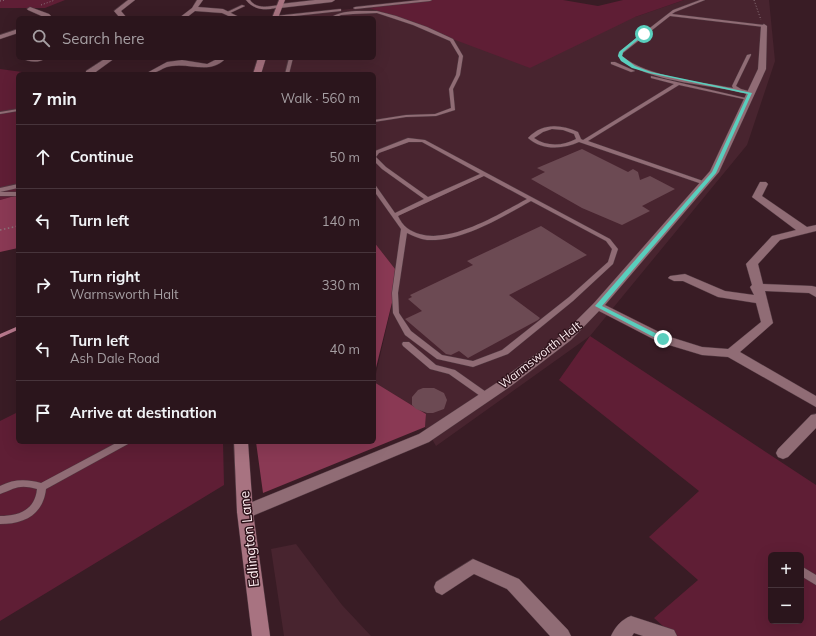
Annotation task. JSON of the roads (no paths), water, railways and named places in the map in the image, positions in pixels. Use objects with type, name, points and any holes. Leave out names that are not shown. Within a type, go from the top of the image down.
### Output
[{"type":"main road","points":[[276,16],[281,3]]},
{"type":"main road","points":[[258,72],[261,60]]},
{"type":"main road","name":"Edlington Lane","points":[[241,444],[245,512],[261,636]]},
{"type":"street","points":[[122,16],[117,11],[132,0]]},
{"type":"street","points":[[185,16],[194,9],[200,0]]},
{"type":"street","points":[[281,3],[332,0]]},
{"type":"street","points":[[30,9],[48,16]]},
{"type":"street","points":[[194,9],[227,13],[233,16]]},
{"type":"street","name":"Warmsworth Halt","points":[[245,512],[424,438],[486,396],[567,337],[598,306],[714,172],[746,94],[762,69],[764,26]]},
{"type":"street","points":[[2,34],[16,31]]},
{"type":"street","points":[[92,72],[108,60]]},
{"type":"street","points":[[152,72],[166,64],[182,62],[208,66],[220,60]]},
{"type":"street","points":[[763,184],[757,197],[811,230]]},
{"type":"street","points":[[732,353],[767,323],[756,287],[752,264],[776,238],[811,230]]},
{"type":"street","points":[[683,275],[722,294],[760,300]]},
{"type":"street","points":[[756,287],[812,290],[816,293]]},
{"type":"street","points":[[598,306],[663,339],[702,351],[732,353],[816,402]]},
{"type":"street","points":[[784,453],[816,420]]},
{"type":"street","points":[[442,587],[473,566],[513,584],[562,636]]},
{"type":"street","points":[[620,636],[631,624],[668,636]]},
{"type":"lane","points":[[248,0],[252,6],[257,7],[281,3]]},
{"type":"lane","points":[[292,16],[430,0]]},
{"type":"lane","points":[[703,0],[680,8],[669,14],[621,52],[620,56],[622,60],[633,67],[650,73],[746,94]]},
{"type":"lane","points":[[227,13],[243,6]]},
{"type":"lane","points":[[333,16],[344,13],[378,12],[452,40],[461,56],[458,75],[451,89],[453,109],[436,115],[406,116],[376,120]]},
{"type":"lane","points":[[669,14],[764,26]]},
{"type":"lane","points":[[746,94],[734,86],[749,55]]},
{"type":"lane","points":[[288,72],[290,60]]},
{"type":"lane","points":[[613,63],[643,74],[678,83],[746,94]]},
{"type":"lane","points":[[678,83],[581,141],[567,145],[554,146],[539,143],[531,138],[552,127],[574,132],[581,141],[704,184]]},
{"type":"lane","points":[[0,113],[16,110]]},
{"type":"lane","points":[[376,154],[408,140],[418,139],[427,142],[608,240],[615,249],[611,262],[571,299],[505,352],[473,364],[440,357],[408,332],[396,312],[395,293],[404,229]]},
{"type":"lane","points":[[376,159],[384,168],[428,200]]},
{"type":"lane","points":[[394,215],[484,174]]},
{"type":"lane","points":[[0,190],[16,186]]},
{"type":"lane","points":[[376,190],[404,229],[417,236],[442,237],[462,231],[502,214],[530,199]]},
{"type":"lane","points":[[0,194],[16,194]]},
{"type":"lane","points":[[406,344],[433,367],[452,372],[486,396]]},
{"type":"lane","points":[[0,490],[11,484],[26,482],[42,487],[121,444]]},
{"type":"lane","points":[[0,520],[18,520],[39,505],[42,487]]},
{"type":"lane","points":[[804,572],[816,581]]},
{"type":"waterway","points":[[0,336],[16,329]]}]
